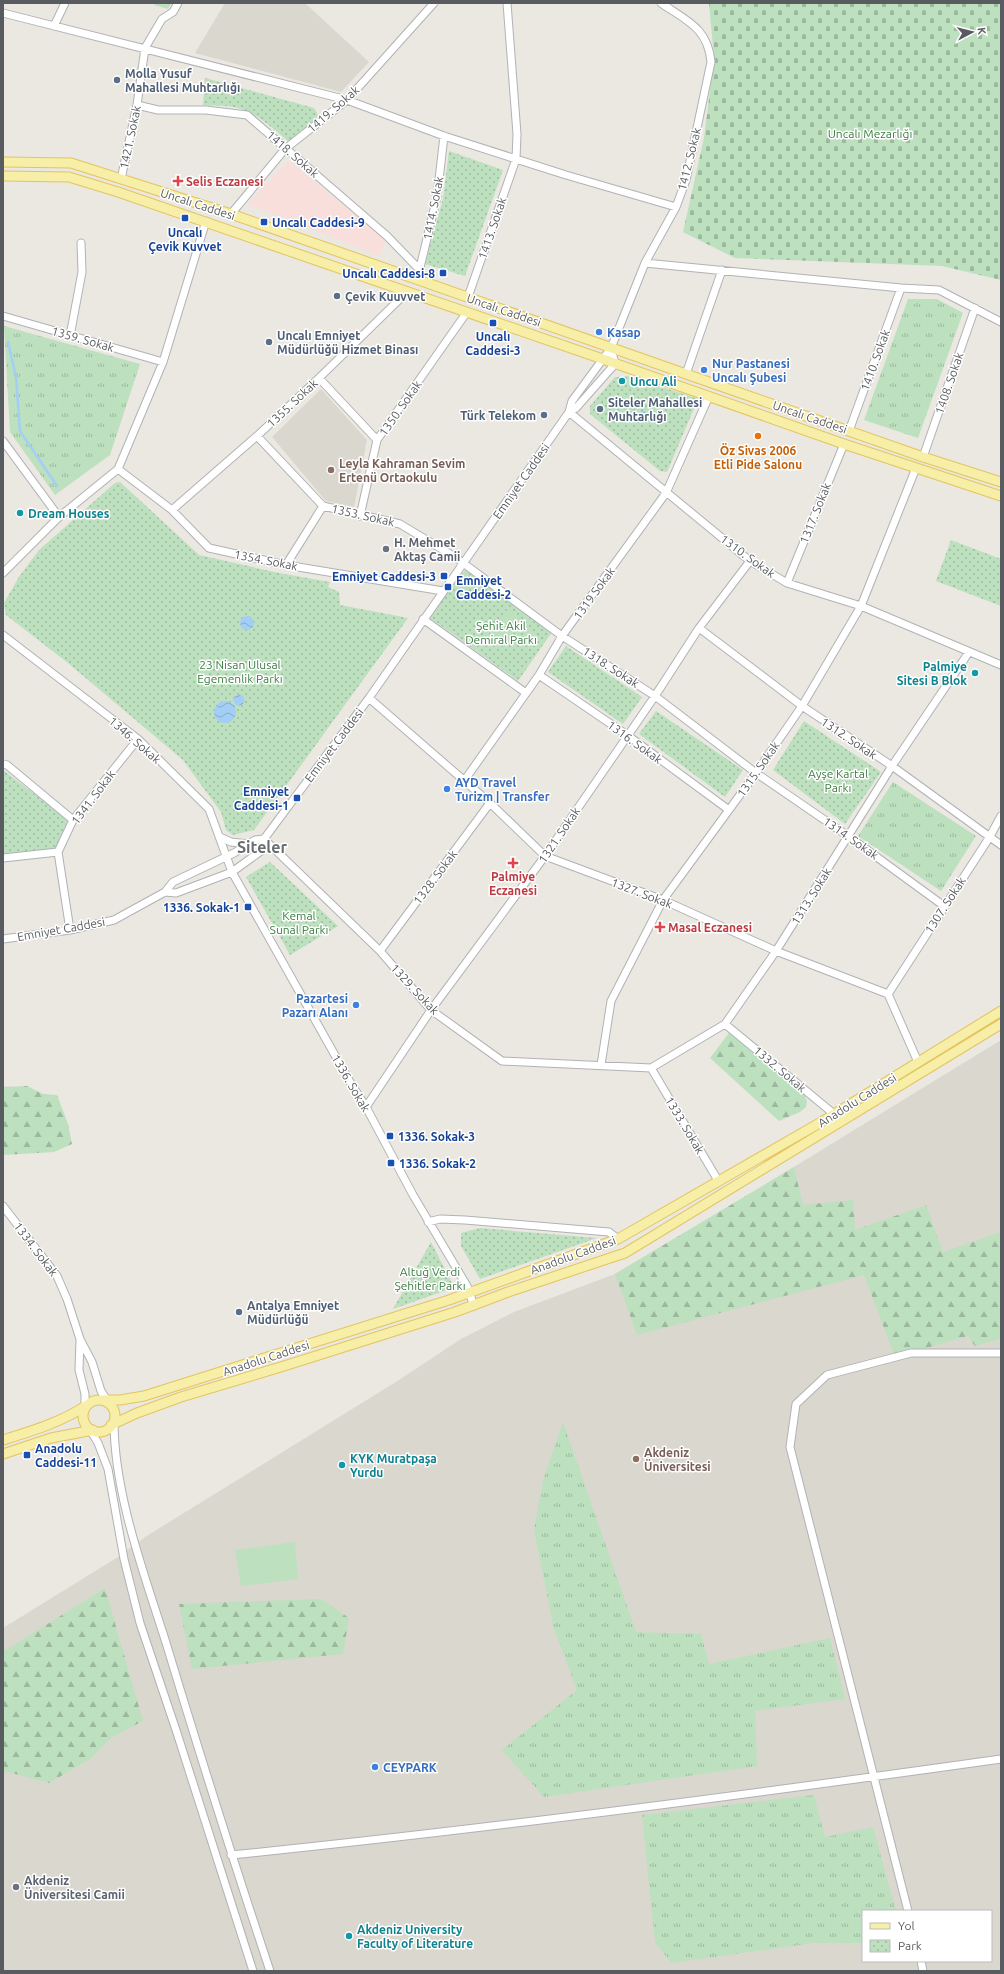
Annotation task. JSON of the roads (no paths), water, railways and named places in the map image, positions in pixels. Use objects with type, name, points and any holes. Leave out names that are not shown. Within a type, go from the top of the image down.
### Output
[{"type":"main road","name":"Uncalı Caddesi","points":[[3,162],[71,163],[231,214],[848,431],[1001,482]]},
{"type":"main road","name":"Uncalı Caddesi","points":[[3,176],[69,177],[206,221],[844,444],[1001,496]]},
{"type":"main road","name":"Anadolu Caddesi","points":[[106,1401],[144,1396],[469,1293],[618,1239],[719,1182],[834,1114],[1001,1011]]},
{"type":"main road","name":"Anadolu Caddesi","points":[[113,1423],[181,1397],[474,1306],[508,1292],[625,1253],[1001,1024]]},
{"type":"main road","points":[[3,1440],[46,1426],[74,1414],[98,1400],[106,1401],[114,1411],[113,1423],[103,1431],[91,1429],[51,1438],[3,1454]]},
{"type":"main road","points":[[86,1406],[84,1418],[91,1429]]},
{"type":"street","points":[[54,26],[65,3]]},
{"type":"street","points":[[145,48],[162,19],[173,12],[178,3]]},
{"type":"street","name":"1419. Sokak","points":[[231,214],[285,149],[347,100],[434,3]]},
{"type":"street","name":"1413. Sokak","points":[[468,298],[516,159],[517,134],[507,3]]},
{"type":"street","name":"1412. Sokak","points":[[612,348],[644,263],[676,207],[686,180],[712,62],[706,40],[696,28],[661,3]]},
{"type":"street","points":[[3,13],[347,100],[444,136],[676,207]]},
{"type":"street","name":"1421. Sokak","points":[[121,179],[137,105],[145,48]]},
{"type":"street","name":"1418. Sokak","points":[[137,105],[158,110],[206,110],[247,115],[387,236],[420,269]]},
{"type":"street","name":"1414. Sokak","points":[[417,280],[437,197],[444,136]]},
{"type":"street","points":[[3,573],[59,517],[118,469],[163,362],[206,221]]},
{"type":"street","points":[[70,336],[82,272],[81,243]]},
{"type":"street","points":[[644,263],[901,288],[939,290],[1001,322]]},
{"type":"street","points":[[686,374],[722,270]]},
{"type":"street","name":"1410. Sokak","points":[[848,431],[901,288]]},
{"type":"street","name":"1355. Sokak","points":[[172,510],[257,436],[407,292]]},
{"type":"street","name":"1408. Sokak","points":[[923,457],[975,308]]},
{"type":"street","name":"1350. Sokak","points":[[360,516],[377,440],[468,312]]},
{"type":"street","name":"1359. Sokak","points":[[3,316],[163,362]]},
{"type":"street","points":[[612,348],[615,364]]},
{"type":"street","name":"Emniyet Caddesi","points":[[5,939],[70,930],[114,920],[165,892],[176,893],[232,872],[261,851],[264,839],[369,698],[443,590],[464,563],[569,412],[572,401],[612,348]]},
{"type":"street","name":"Emniyet Caddesi","points":[[569,412],[576,408],[615,364]]},
{"type":"street","points":[[319,378],[377,440]]},
{"type":"street","name":"1319 Sokak","points":[[464,781],[539,675],[562,636],[666,493],[709,396]]},
{"type":"street","name":"1310. Sokak","points":[[569,412],[750,561],[787,583],[861,606],[1001,665]]},
{"type":"street","name":"1353. Sokak","points":[[257,436],[323,506],[360,516],[400,524],[464,563]]},
{"type":"street","points":[[3,441],[59,517]]},
{"type":"street","name":"1317. Sokak","points":[[787,583],[844,444]]},
{"type":"street","name":"1315. Sokak","points":[[601,1065],[611,1001],[663,900],[756,773],[802,706],[861,606],[916,468]]},
{"type":"street","name":"1354. Sokak","points":[[118,469],[172,510],[209,548],[286,565],[443,590]]},
{"type":"street","points":[[286,565],[323,506]]},
{"type":"street","name":"1321. Sokak","points":[[366,1107],[431,1010],[546,856],[655,696],[699,628],[750,561]]},
{"type":"street","name":"1318. Sokak","points":[[464,563],[562,636],[655,696],[756,773]]},
{"type":"street","points":[[423,619],[526,692]]},
{"type":"street","name":"1312. Sokak","points":[[699,628],[802,706],[892,766],[989,838],[1001,845]]},
{"type":"street","name":"1346. Sokak","points":[[3,635],[138,739],[209,809],[232,872]]},
{"type":"street","name":"1313. Sokak","points":[[651,1068],[726,1024],[776,951],[892,766],[969,652]]},
{"type":"street","name":"1316. Sokak","points":[[539,675],[627,735],[729,810]]},
{"type":"street","name":"1327. Sokak","points":[[369,698],[490,804],[546,856],[663,900],[776,951],[888,994]]},
{"type":"street","name":"1341. Sokak","points":[[58,852],[74,820],[138,739]]},
{"type":"street","points":[[3,764],[7,765],[74,820]]},
{"type":"street","name":"1314. Sokak","points":[[756,773],[848,836],[944,906]]},
{"type":"street","name":"1328. Sokak","points":[[380,951],[490,804]]},
{"type":"street","name":"1307. Sokak","points":[[888,994],[989,838],[1001,816]]},
{"type":"street","points":[[220,837],[231,842],[248,844]]},
{"type":"street","points":[[165,892],[173,882],[227,857],[254,840],[264,839]]},
{"type":"street","name":"1329. Sokak","points":[[264,839],[380,951],[431,1010],[502,1061],[601,1065]]},
{"type":"street","points":[[3,858],[58,852],[70,930]]},
{"type":"street","name":"1336. Sokak","points":[[232,872],[350,1082],[366,1107],[428,1222],[467,1286],[474,1306]]},
{"type":"street","points":[[888,994],[918,1062]]},
{"type":"street","name":"1332. Sokak","points":[[726,1024],[834,1114]]},
{"type":"street","points":[[601,1065],[651,1068]]},
{"type":"street","name":"1333. Sokak","points":[[651,1068],[719,1182]]},
{"type":"street","name":"1334. Sokak","points":[[3,1206],[57,1276],[67,1299],[80,1339],[92,1362],[101,1391],[106,1401]]},
{"type":"street","points":[[428,1222],[440,1219],[464,1220],[609,1232],[618,1239]]},
{"type":"street","name":"1334. Sokak","points":[[80,1339],[79,1370],[85,1394],[86,1406]]},
{"type":"street","points":[[908,1910],[875,1776],[790,1447],[796,1404],[827,1375],[911,1353],[1001,1353]]},
{"type":"street","points":[[113,1423],[121,1488],[134,1542],[231,1855],[270,1971]]},
{"type":"street","points":[[91,1429],[108,1469],[124,1559],[140,1623],[177,1733],[253,1971]]},
{"type":"street","points":[[231,1855],[433,1834],[1001,1759]]},
{"type":"water","points":[[641,411],[645,411],[647,412],[647,420],[641,421],[638,418],[638,414]]},
{"type":"water","points":[[244,616],[250,616],[254,620],[254,626],[250,630],[244,630],[240,626],[240,620]]},
{"type":"water","points":[[237,695],[241,695],[243,696],[243,704],[237,705],[234,702],[234,698]]},
{"type":"water","points":[[225,701],[233,704],[236,712],[233,720],[225,723],[217,720],[214,712],[217,704]]},
{"type":"waterway","points":[[8,342],[16,377],[20,431],[57,486]]},
{"type":"place","name":"Molla Yusuf Mahallesi Muhtarlığı","points":[[117,80]]},
{"type":"place","name":"Selis Eczanesi","points":[[178,181]]},
{"type":"place","name":"Uncalı Çevik Kuvvet","points":[[185,218]]},
{"type":"place","name":"Uncalı Caddesi-9","points":[[264,222]]},
{"type":"place","name":"Uncalı Caddesi-8","points":[[443,273]]},
{"type":"place","name":"Çevik Kuuvvet","points":[[337,296]]},
{"type":"place","name":"Uncalı Caddesi-3","points":[[493,323]]},
{"type":"place","name":"Kasap","points":[[599,332]]},
{"type":"place","name":"Uncalı Emniyet Müdürlüğü Hizmet Binası","points":[[269,342]]},
{"type":"place","name":"Nur Pastanesi Uncalı Şubesi","points":[[704,370]]},
{"type":"place","name":"Uncu Ali","points":[[622,381]]},
{"type":"place","name":"Siteler Mahallesi Muhtarlığı","points":[[600,409]]},
{"type":"place","name":"Türk Telekom","points":[[544,415]]},
{"type":"place","name":"Öz Sivas 2006 Etli Pide Salonu","points":[[758,436]]},
{"type":"place","name":"Leyla Kahraman Sevim Ertenü Ortaokulu","points":[[331,470]]},
{"type":"place","name":"Dream Houses","points":[[20,513]]},
{"type":"place","name":"H. Mehmet Aktaş Camii","points":[[386,549]]},
{"type":"place","name":"Emniyet Caddesi-3","points":[[444,576]]},
{"type":"place","name":"Emniyet Caddesi-2","points":[[448,587]]},
{"type":"place","name":"Palmiye Sitesi B Blok","points":[[975,673]]},
{"type":"place","name":"AYD Travel Turizm | Transfer","points":[[447,789]]},
{"type":"place","name":"Emniyet Caddesi-1","points":[[297,798]]},
{"type":"place","name":"Palmiye Eczanesi","points":[[513,863]]},
{"type":"place","name":"1336. Sokak-1","points":[[248,907]]},
{"type":"place","name":"Masal Eczanesi","points":[[660,927]]},
{"type":"place","name":"Pazartesi Pazarı Alanı","points":[[356,1005]]},
{"type":"place","name":"1336. Sokak-3","points":[[390,1136]]},
{"type":"place","name":"1336. Sokak-2","points":[[391,1163]]},
{"type":"place","name":"Antalya Emniyet Müdürlüğü","points":[[239,1312]]},
{"type":"place","name":"Anadolu Caddesi-11","points":[[27,1455]]},
{"type":"place","name":"Akdeniz Üniversitesi","points":[[636,1459]]},
{"type":"place","name":"KYK Muratpaşa Yurdu","points":[[342,1465]]},
{"type":"place","name":"CEYPARK","points":[[375,1767]]},
{"type":"place","name":"Akdeniz Üniversitesi Camii","points":[[16,1887]]},
{"type":"place","name":"Akdeniz University Faculty of Literature","points":[[349,1936]]},
{"type":"district","name":"Siteler","points":[[262,847]]},
{"type":"park label","name":"Uncalı Mezarlığı","points":[[870,133]]},
{"type":"park label","name":"Şehit Akil Demiral Parkı","points":[[501,632]]},
{"type":"park label","name":"23 Nisan Ulusal Egemenlik Parkı","points":[[240,671]]},
{"type":"park label","name":"Ayşe Kartal Parkı","points":[[838,780]]},
{"type":"park label","name":"Kemal Sunal Parkı","points":[[299,922]]},
{"type":"park label","name":"Altuğ Verdi Şehitler Parkı","points":[[430,1278]]}]
